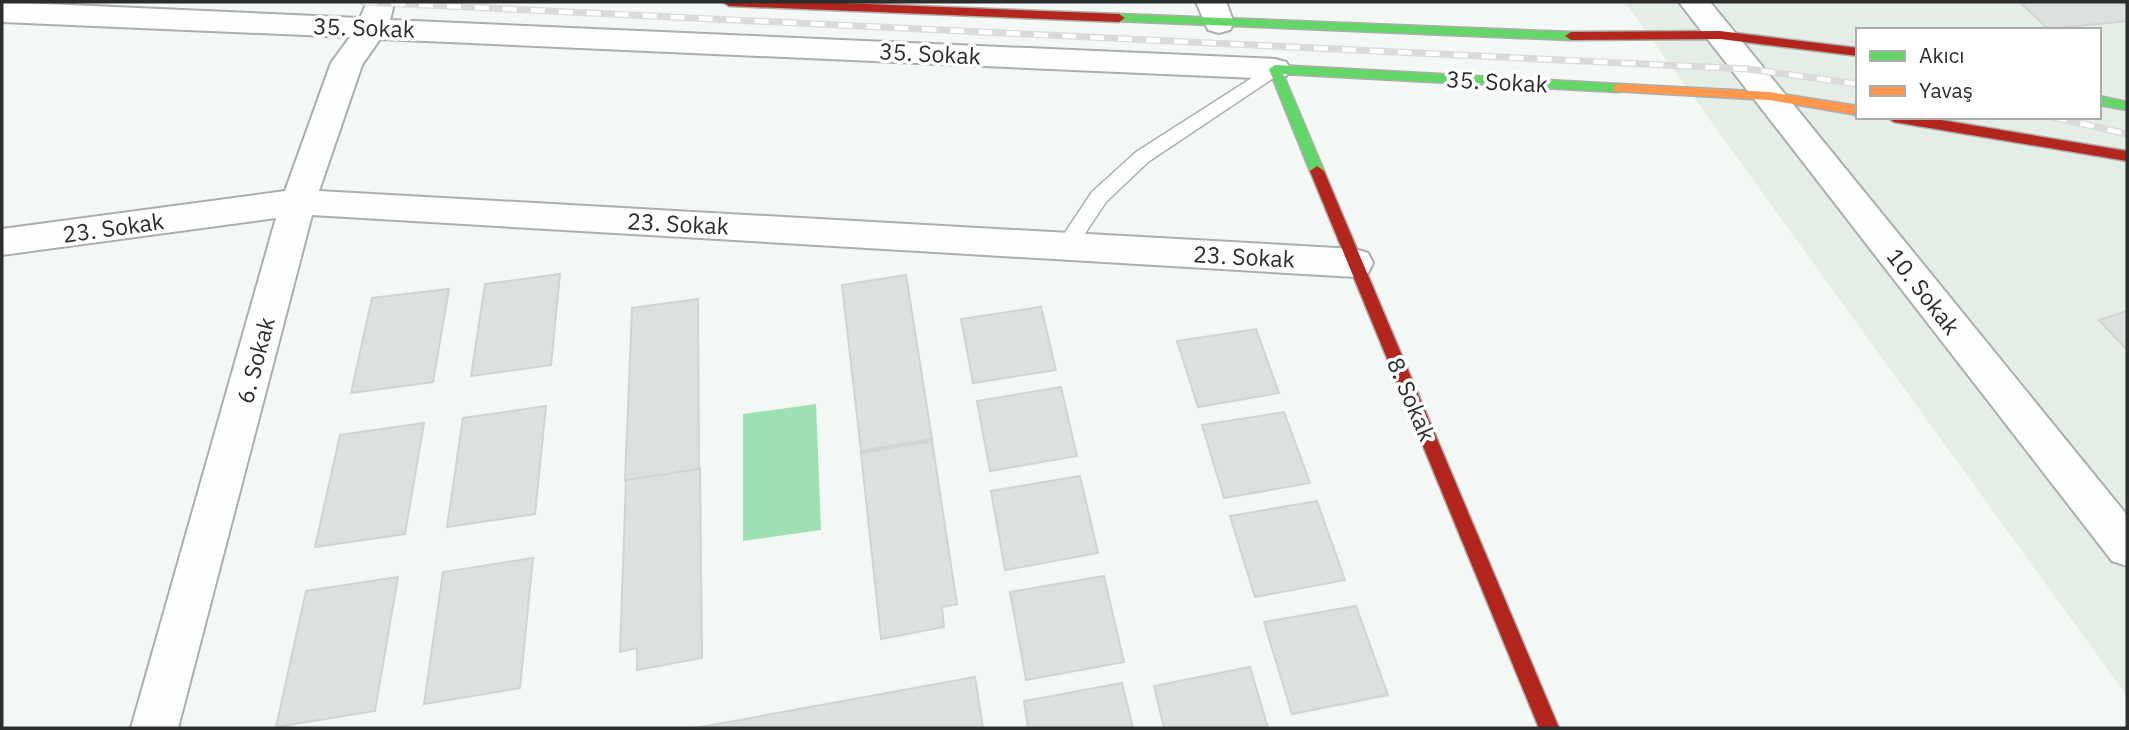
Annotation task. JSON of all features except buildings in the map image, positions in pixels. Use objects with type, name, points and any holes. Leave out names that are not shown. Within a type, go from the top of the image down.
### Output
[{"type":"street","points":[[729,2],[1215,12],[1558,36],[1720,35],[1856,52]]},
{"type":"street","name":"10. Sokak","points":[[1694,2],[2127,547]]},
{"type":"street","name":"35. Sokak","points":[[2,12],[376,14],[1769,96],[1856,111]]},
{"type":"street","name":"6. Sokak","points":[[154,728],[298,202],[347,62],[376,14]]},
{"type":"street","name":"8. Sokak","points":[[1275,69],[1549,728]]},
{"type":"street","points":[[2101,100],[2127,106]]},
{"type":"street","points":[[1906,119],[2127,156]]},
{"type":"street","name":"23. Sokak","points":[[2,242],[298,202],[1355,263]]},
{"type":"lane","points":[[1067,245],[1099,197],[1142,157],[1275,69]]},
{"type":"shaded area","points":[[1625,2],[2127,2],[2127,696]]},
{"type":"shaded area","points":[[816,404],[821,530],[743,541],[743,414]]},
{"type":"railway","points":[[363,2],[1748,69],[1856,84]]},
{"type":"railway","points":[[2062,119],[2127,134]]},
{"type":"traffic: fast","points":[[1119,18],[1571,36]]},
{"type":"traffic: fast","points":[[1317,171],[1275,69],[1619,88]]},
{"type":"traffic: fast","points":[[2101,100],[2127,106]]},
{"type":"traffic: slow","points":[[1619,88],[1769,96],[1856,111]]},
{"type":"traffic: jam","points":[[729,2],[1119,18]]},
{"type":"traffic: jam","points":[[1571,36],[1720,35],[1856,52]]},
{"type":"traffic: jam","points":[[1906,119],[2127,156]]},
{"type":"traffic: jam","points":[[1317,171],[1549,728]]}]
